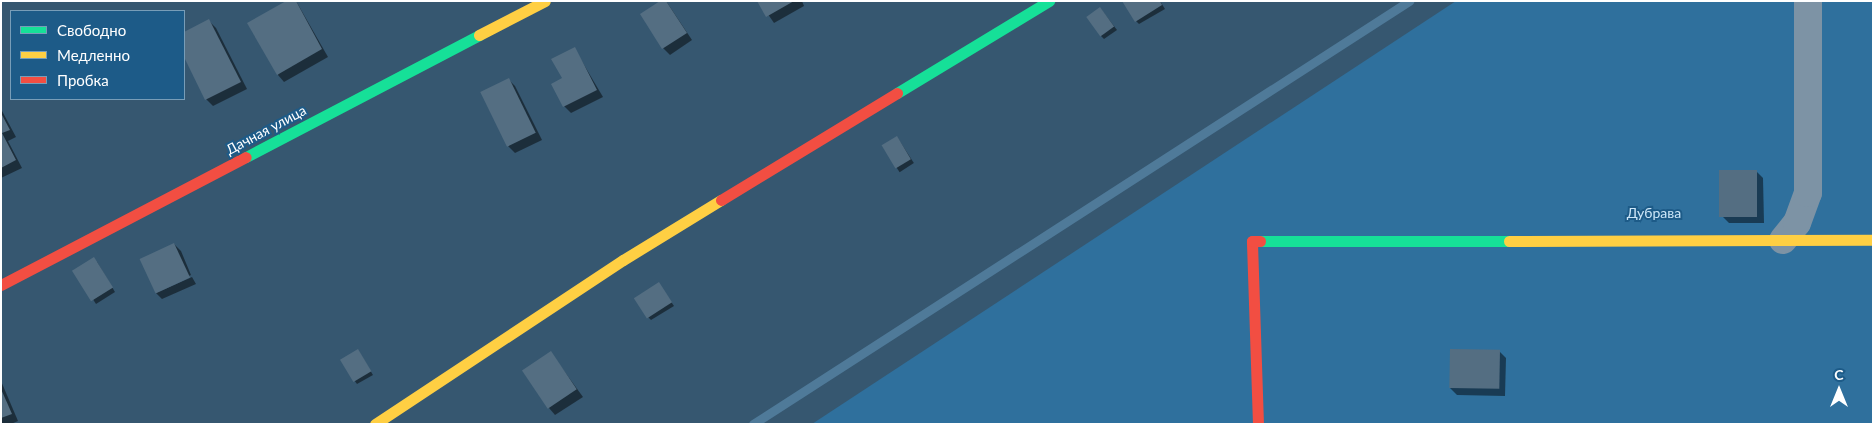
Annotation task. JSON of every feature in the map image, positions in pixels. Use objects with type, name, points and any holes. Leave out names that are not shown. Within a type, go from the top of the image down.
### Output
[{"type":"street","name":"Дачная улица","points":[[1,285],[545,1]]},
{"type":"street","points":[[375,424],[622,260],[1049,1]]},
{"type":"street","points":[[1783,240],[1798,223],[1808,193],[1808,1]]},
{"type":"street","points":[[1258,424],[1252,240],[1873,240]]},
{"type":"green space","name":"Дубрава","points":[[1456,1],[1873,1],[1873,424],[812,424]]},
{"type":"building","points":[[286,1],[296,1],[322,49],[277,75],[247,23]]},
{"type":"building","points":[[660,1],[666,1],[687,33],[662,49],[640,14]]},
{"type":"building","points":[[757,1],[794,1],[766,17]]},
{"type":"building","points":[[1122,1],[1160,1],[1162,5],[1135,22]]},
{"type":"building","points":[[1100,7],[1114,26],[1100,36],[1086,17]]},
{"type":"building","points":[[209,19],[241,82],[205,100],[185,59],[185,31]]},
{"type":"building","points":[[575,47],[597,90],[563,107],[551,84],[562,78],[551,59]]},
{"type":"building","points":[[509,78],[536,133],[507,147],[480,92]]},
{"type":"building","points":[[1,113],[10,130],[2,133],[16,160],[1,168]]},
{"type":"building","points":[[897,136],[911,159],[895,168],[882,145]]},
{"type":"building","points":[[1719,170],[1757,170],[1757,217],[1719,217]]},
{"type":"building","points":[[174,243],[190,277],[156,293],[140,259]]},
{"type":"building","points":[[94,257],[113,288],[91,301],[72,271]]},
{"type":"building","points":[[659,282],[672,302],[647,318],[634,298]]},
{"type":"building","points":[[358,349],[371,371],[353,382],[340,360]]},
{"type":"building","points":[[1450,349],[1500,350],[1499,389],[1449,388]]},
{"type":"building","points":[[551,351],[577,389],[548,409],[522,371]]},
{"type":"building","points":[[1,389],[12,414],[1,418]]},
{"type":"waterway","points":[[753,424],[1409,1]]},
{"type":"traffic: fast","points":[[897,93],[1049,1]]},
{"type":"traffic: fast","points":[[246,157],[479,35]]},
{"type":"traffic: fast","points":[[1260,241],[1509,241]]},
{"type":"traffic: slow","points":[[479,35],[545,1]]},
{"type":"traffic: slow","points":[[375,424],[623,260],[721,200]]},
{"type":"traffic: slow","points":[[1509,241],[1873,240]]},
{"type":"traffic: jam","points":[[721,200],[897,93]]},
{"type":"traffic: jam","points":[[1,285],[246,157]]},
{"type":"traffic: jam","points":[[1258,424],[1252,241],[1260,241]]}]
